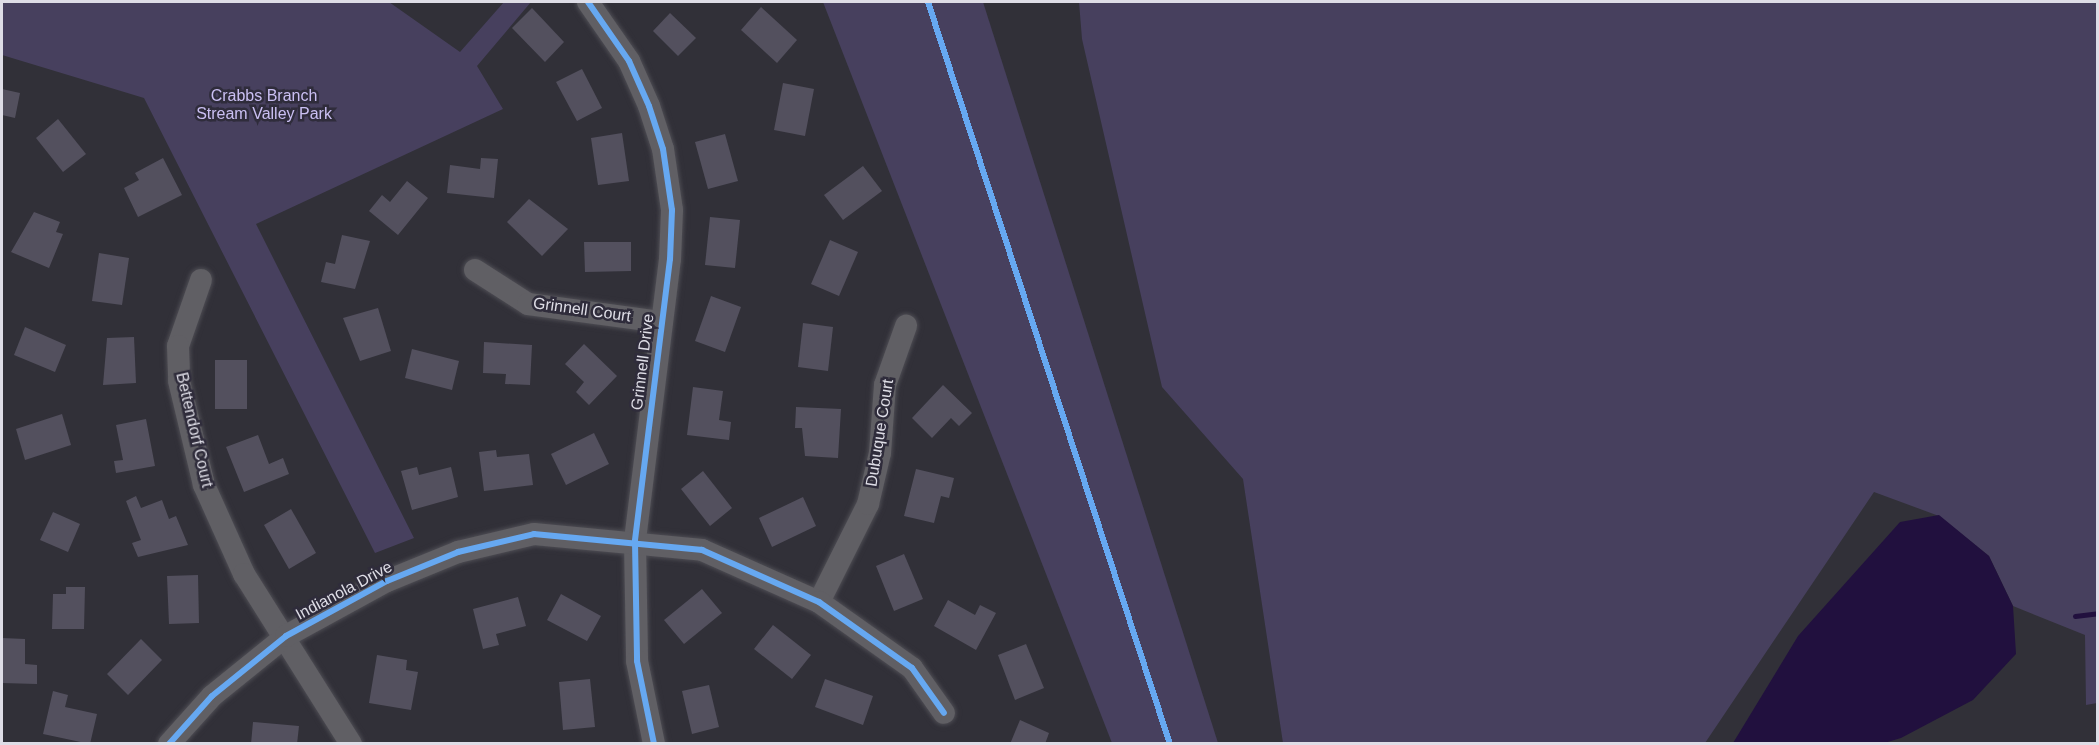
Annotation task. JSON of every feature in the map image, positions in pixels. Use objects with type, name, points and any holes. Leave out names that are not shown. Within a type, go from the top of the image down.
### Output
[{"type":"street","name":"Grinnell Drive","points":[[588,2],[629,61],[663,149],[672,210],[662,322],[635,542],[637,661],[654,744]]},
{"type":"street","name":"Grinnell Court","points":[[475,270],[528,304],[662,322]]},
{"type":"street","name":"Bettendorf Court","points":[[201,280],[178,346],[179,381],[204,485],[244,574],[286,636],[351,744]]},
{"type":"street","name":"Dubuque Court","points":[[819,602],[868,504],[880,453],[885,385],[906,326]]},
{"type":"street","name":"Indianola Drive","points":[[169,744],[212,696],[286,636],[387,581],[458,552],[534,534],[702,550],[819,602],[912,668],[944,713]]},
{"type":"green space","name":"Crabbs Branch Stream Valley Park","points":[[2,2],[389,2],[460,52],[504,2],[531,2],[477,66],[503,109],[256,224],[414,538],[375,553],[144,98],[2,55]]},
{"type":"green space","points":[[823,2],[983,2],[1218,743],[1112,743]]},
{"type":"green space","points":[[1079,2],[2097,2],[2097,703],[2086,705],[2085,635],[2013,606],[1989,556],[1939,516],[1874,492],[1705,743],[1283,743],[1243,479],[1162,387],[1082,39]]},
{"type":"shaded area","points":[[1939,515],[1989,556],[2013,606],[2016,654],[1973,700],[1901,738],[1881,744],[1733,743],[1798,636],[1900,522]]},
{"type":"building","points":[[761,7],[797,40],[777,63],[741,30]]},
{"type":"building","points":[[532,8],[564,42],[545,62],[512,28]]},
{"type":"building","points":[[670,13],[696,38],[678,56],[653,31]]},
{"type":"building","points":[[582,69],[602,108],[577,121],[556,82]]},
{"type":"building","points":[[783,83],[814,89],[805,136],[774,130]]},
{"type":"building","points":[[2,89],[20,93],[15,118],[2,115]]},
{"type":"building","points":[[58,119],[86,154],[63,172],[36,138]]},
{"type":"building","points":[[622,133],[629,181],[598,185],[591,138]]},
{"type":"building","points":[[725,134],[738,181],[708,189],[695,142]]},
{"type":"building","points":[[163,158],[182,195],[138,217],[124,188],[139,180],[135,173]]},
{"type":"building","points":[[481,158],[498,159],[494,198],[447,193],[450,165],[480,169]]},
{"type":"building","points":[[863,166],[882,191],[843,220],[824,195]]},
{"type":"building","points":[[407,181],[428,198],[398,235],[369,211],[382,195],[390,202]]},
{"type":"building","points":[[529,199],[568,229],[542,256],[507,222]]},
{"type":"building","points":[[34,212],[60,222],[56,232],[63,234],[49,268],[11,252]]},
{"type":"building","points":[[710,217],[740,220],[735,268],[705,265]]},
{"type":"building","points":[[342,235],[370,241],[355,289],[321,282],[326,262],[335,264]]},
{"type":"building","points":[[830,240],[858,252],[839,296],[811,284]]},
{"type":"building","points":[[584,242],[631,242],[631,271],[585,272]]},
{"type":"building","points":[[99,253],[129,258],[122,305],[92,301]]},
{"type":"building","points":[[711,296],[741,307],[725,352],[695,341]]},
{"type":"building","points":[[378,308],[391,351],[360,361],[343,318]]},
{"type":"building","points":[[803,323],[833,327],[828,371],[798,367]]},
{"type":"building","points":[[25,327],[66,345],[55,372],[14,355]]},
{"type":"building","points":[[134,337],[136,383],[103,385],[107,338]]},
{"type":"building","points":[[484,342],[532,345],[530,385],[505,384],[506,374],[483,373]]},
{"type":"building","points":[[584,344],[617,376],[589,405],[576,392],[584,382],[565,364]]},
{"type":"building","points":[[412,349],[459,361],[452,390],[405,378]]},
{"type":"building","points":[[215,360],[247,360],[247,409],[215,409]]},
{"type":"building","points":[[943,385],[972,413],[959,426],[951,418],[932,438],[912,418]]},
{"type":"building","points":[[693,387],[723,391],[719,420],[731,422],[729,440],[687,435]]},
{"type":"building","points":[[796,407],[841,409],[838,458],[805,456],[802,428],[795,428]]},
{"type":"building","points":[[62,414],[71,445],[25,460],[16,429]]},
{"type":"building","points":[[146,419],[155,466],[116,473],[114,461],[123,460],[116,425]]},
{"type":"building","points":[[594,433],[609,464],[566,485],[551,454]]},
{"type":"building","points":[[258,435],[269,464],[283,458],[289,474],[244,492],[226,447]]},
{"type":"building","points":[[496,450],[497,457],[529,454],[533,485],[484,491],[479,452]]},
{"type":"building","points":[[417,467],[419,475],[451,467],[458,497],[412,510],[401,471]]},
{"type":"building","points":[[916,469],[954,478],[949,498],[941,496],[934,523],[904,516]]},
{"type":"building","points":[[703,471],[732,508],[710,526],[681,489]]},
{"type":"building","points":[[136,496],[141,508],[162,500],[169,519],[176,516],[188,545],[138,557],[132,543],[141,540],[126,501]]},
{"type":"building","points":[[803,497],[816,526],[772,547],[759,518]]},
{"type":"building","points":[[291,509],[316,553],[289,569],[264,525]]},
{"type":"building","points":[[53,512],[80,524],[68,552],[40,540]]},
{"type":"building","points":[[904,554],[923,599],[894,611],[876,566]]},
{"type":"building","points":[[198,575],[199,623],[169,624],[167,576]]},
{"type":"building","points":[[66,587],[85,587],[84,629],[52,629],[53,594],[66,594]]},
{"type":"building","points":[[702,589],[722,613],[684,644],[664,620]]},
{"type":"building","points":[[561,594],[601,616],[587,641],[547,620]]},
{"type":"building","points":[[518,597],[526,626],[496,634],[499,645],[483,649],[473,609]]},
{"type":"building","points":[[948,600],[975,615],[980,605],[996,613],[976,650],[934,626]]},
{"type":"building","points":[[773,625],[811,655],[792,679],[754,649]]},
{"type":"building","points":[[2,638],[25,639],[25,664],[37,665],[37,684],[2,683]]},
{"type":"building","points":[[141,639],[162,660],[128,695],[107,674]]},
{"type":"building","points":[[1026,644],[1044,688],[1015,700],[998,655]]},
{"type":"building","points":[[377,655],[407,660],[406,670],[418,672],[411,710],[369,703]]},
{"type":"building","points":[[590,679],[595,727],[563,730],[559,682]]},
{"type":"building","points":[[825,679],[873,696],[863,725],[815,707]]},
{"type":"building","points":[[709,685],[719,727],[692,734],[682,691]]},
{"type":"building","points":[[53,691],[68,695],[65,707],[97,714],[90,744],[43,734]]},
{"type":"building","points":[[1020,720],[1049,733],[1045,744],[1010,744]]},
{"type":"building","points":[[253,722],[299,726],[297,744],[251,744]]},
{"type":"waterway","points":[[2075,616],[2098,613]]},
{"type":"cycle path","points":[[588,2],[629,61],[649,106],[663,149],[672,210],[670,259],[635,542],[637,661],[654,744]]},
{"type":"cycle path","points":[[928,2],[1170,744]]},
{"type":"cycle path","points":[[169,744],[212,696],[286,636],[387,581],[458,552],[534,534],[702,550],[819,602],[912,668],[944,713]]}]
